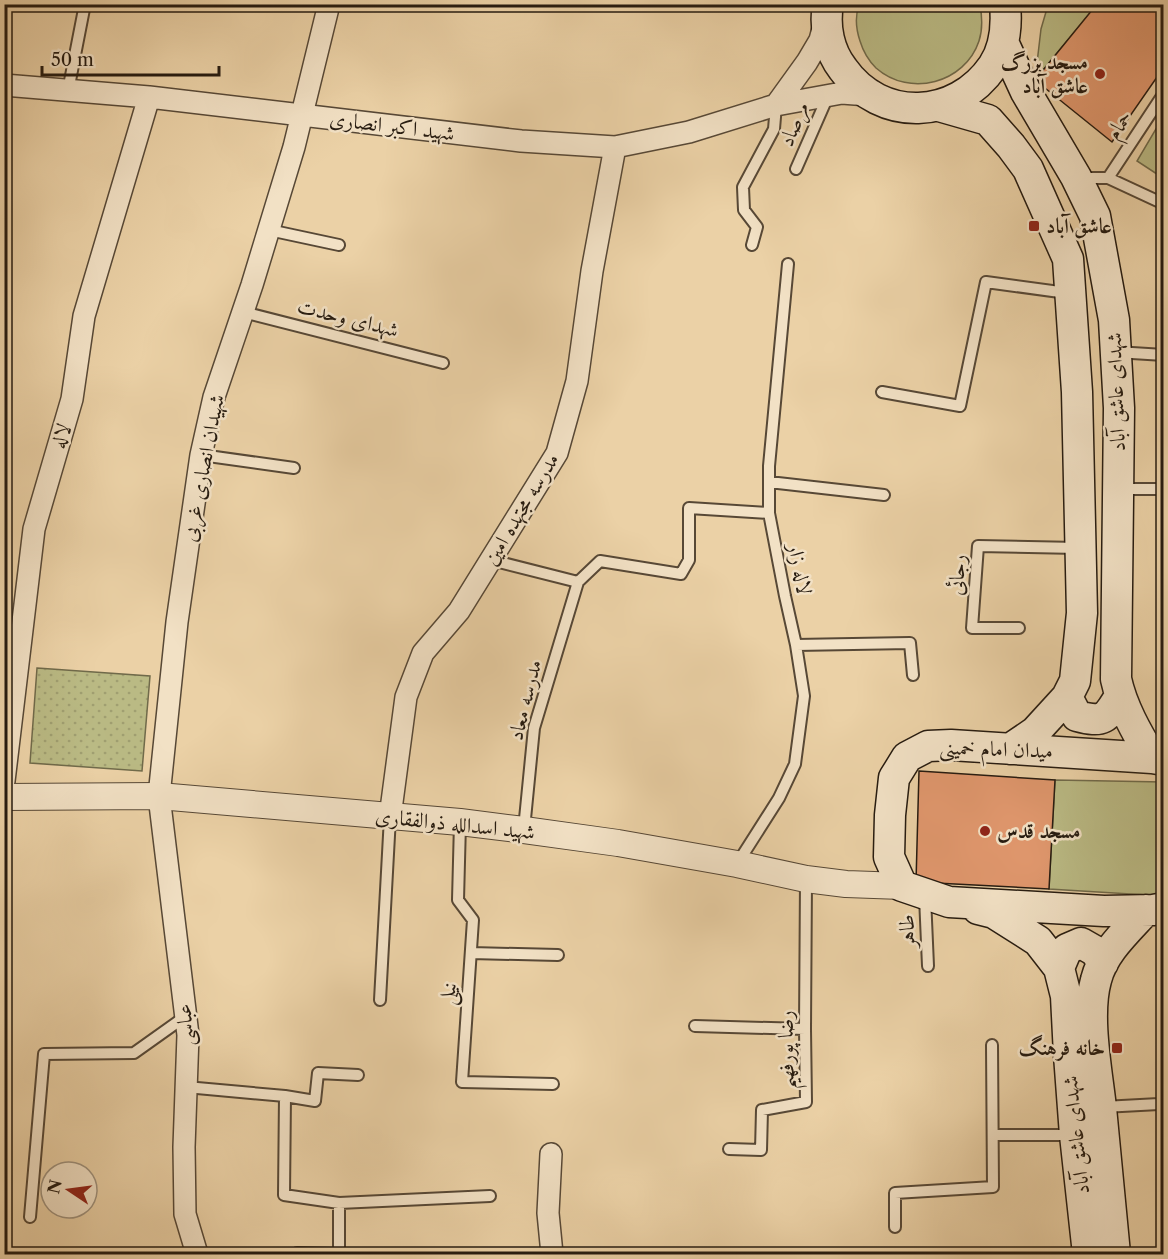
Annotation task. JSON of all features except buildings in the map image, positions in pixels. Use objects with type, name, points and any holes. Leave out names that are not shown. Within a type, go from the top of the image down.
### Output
[{"type":"main road","points":[[826,8],[828,39],[837,61],[850,80],[868,95],[890,105],[914,109],[939,106],[960,97],[980,83],[994,64],[1003,42],[1007,23],[1005,4]]},
{"type":"main road","name":"شهدای عاشق آباد","points":[[1003,42],[1026,92],[1076,177],[1095,216],[1114,320],[1119,408],[1116,679],[1120,696],[1140,738],[1158,759]]},
{"type":"main road","name":"شهدای عاشق آباد","points":[[939,106],[988,120],[1028,169],[1068,259],[1077,392],[1081,548],[1082,613],[1075,681],[1067,697],[1035,732],[1010,749]]},
{"type":"main road","points":[[1067,697],[1077,716],[1094,720],[1108,715],[1120,696]]},
{"type":"main road","name":"میدان امام خمینی","points":[[926,894],[889,857],[894,778],[907,757],[928,746],[951,745],[1158,759]]},
{"type":"main road","points":[[926,894],[1104,911],[1155,909]]},
{"type":"main road","name":"شهدای عاشق آباد","points":[[926,894],[994,913],[1038,941],[1059,968],[1066,996],[1075,1135],[1088,1254]]},
{"type":"main road","name":"شهدای عاشق آباد","points":[[1115,1254],[1094,1052],[1092,1004],[1096,979],[1110,950],[1155,909]]},
{"type":"main road","points":[[1059,968],[1067,949],[1081,943],[1095,951],[1103,963]]},
{"type":"street","name":"شهیدان انصاری غربی","points":[[159,796],[177,622],[201,455],[214,398],[269,230],[303,116],[329,4]]},
{"type":"street","points":[[1003,42],[1016,4]]},
{"type":"street","points":[[776,105],[820,40],[826,8]]},
{"type":"street","name":"شهید اکبر انصاری","points":[[4,85],[149,97],[521,141],[615,147],[689,132],[776,105],[842,93],[868,95]]},
{"type":"street","name":"لاله","points":[[4,781],[34,529],[72,399],[84,316],[149,97]]},
{"type":"street","name":"مدرسه مجتهده امین","points":[[390,817],[406,697],[423,653],[459,611],[557,453],[578,381],[592,271],[615,147]]},
{"type":"street","name":"شهید اسدالله ذوالفقاری","points":[[4,797],[159,796],[460,822],[618,843],[806,879],[926,894]]},
{"type":"street","name":"عباسی","points":[[159,796],[188,1035],[184,1147],[185,1214],[197,1254]]},
{"type":"street","points":[[551,1154],[548,1213],[552,1254]]},
{"type":"lane","points":[[69,91],[85,4]]},
{"type":"lane","name":"حمام","points":[[1108,178],[1164,93]]},
{"type":"lane","name":"مرصاد","points":[[796,169],[828,96]]},
{"type":"lane","points":[[752,245],[757,227],[744,210],[743,186],[774,129],[776,105]]},
{"type":"lane","points":[[1076,177],[1108,178],[1164,204]]},
{"type":"lane","points":[[269,230],[339,245]]},
{"type":"lane","name":"لاله زار","points":[[736,864],[779,798],[795,764],[804,696],[769,513],[769,466],[788,264]]},
{"type":"lane","points":[[882,392],[960,406],[986,282],[1070,293]]},
{"type":"lane","name":"شهدای وحدت","points":[[243,312],[442,363]]},
{"type":"lane","points":[[1116,352],[1164,355]]},
{"type":"lane","points":[[201,455],[294,468]]},
{"type":"lane","points":[[769,482],[884,495]]},
{"type":"lane","points":[[1118,489],[1164,489]]},
{"type":"lane","points":[[491,560],[578,582],[600,561],[681,574],[689,560],[689,508],[769,513]]},
{"type":"lane","name":"رجائی","points":[[1019,627],[972,628],[978,546],[1081,548]]},
{"type":"lane","name":"مدرسه معاد","points":[[524,830],[534,728],[578,582]]},
{"type":"lane","points":[[796,645],[910,643],[913,675]]},
{"type":"lane","points":[[380,1000],[390,817]]},
{"type":"lane","name":"نیلی","points":[[460,822],[458,900],[473,920],[462,1082],[553,1084]]},
{"type":"lane","name":"رضا پورفهیم","points":[[729,1149],[761,1150],[762,1110],[806,1102],[806,879]]},
{"type":"lane","name":"طاهر","points":[[926,894],[928,966]]},
{"type":"lane","points":[[471,953],[558,956]]},
{"type":"lane","points":[[30,1216],[44,1054],[134,1053],[186,1016]]},
{"type":"lane","points":[[695,1026],[805,1029]]},
{"type":"lane","points":[[895,1227],[895,1193],[993,1187],[992,1045]]},
{"type":"lane","points":[[186,1087],[315,1101],[318,1073],[358,1075]]},
{"type":"lane","points":[[285,1096],[284,1196],[339,1203],[490,1196]]},
{"type":"lane","points":[[1101,1107],[1159,1104],[1164,1099]]},
{"type":"lane","points":[[993,1135],[1075,1135]]},
{"type":"lane","points":[[297,1253],[339,1254],[339,1203]]},
{"type":"green space","points":[[859,5],[980,5],[982,23],[979,41],[972,55],[962,67],[949,76],[935,82],[920,84],[904,82],[876,68],[866,56],[857,27]]},
{"type":"green space","points":[[1048,5],[1097,5],[1035,80],[1041,29]]},
{"type":"green space","points":[[1163,117],[1163,178],[1137,161]]},
{"type":"green space","points":[[37,668],[150,676],[142,771],[30,763]]},
{"type":"green space","points":[[1055,780],[1163,782],[1163,896],[1049,889]]},
{"type":"place","name":"مسجد بزرگ عاشق آباد","points":[[1100,74]]},
{"type":"place","name":"عاشق آباد","points":[[1034,226]]},
{"type":"place","name":"مسجد قدس","points":[[985,831]]},
{"type":"place","name":"خانه فرهنگ","points":[[1117,1048]]}]
